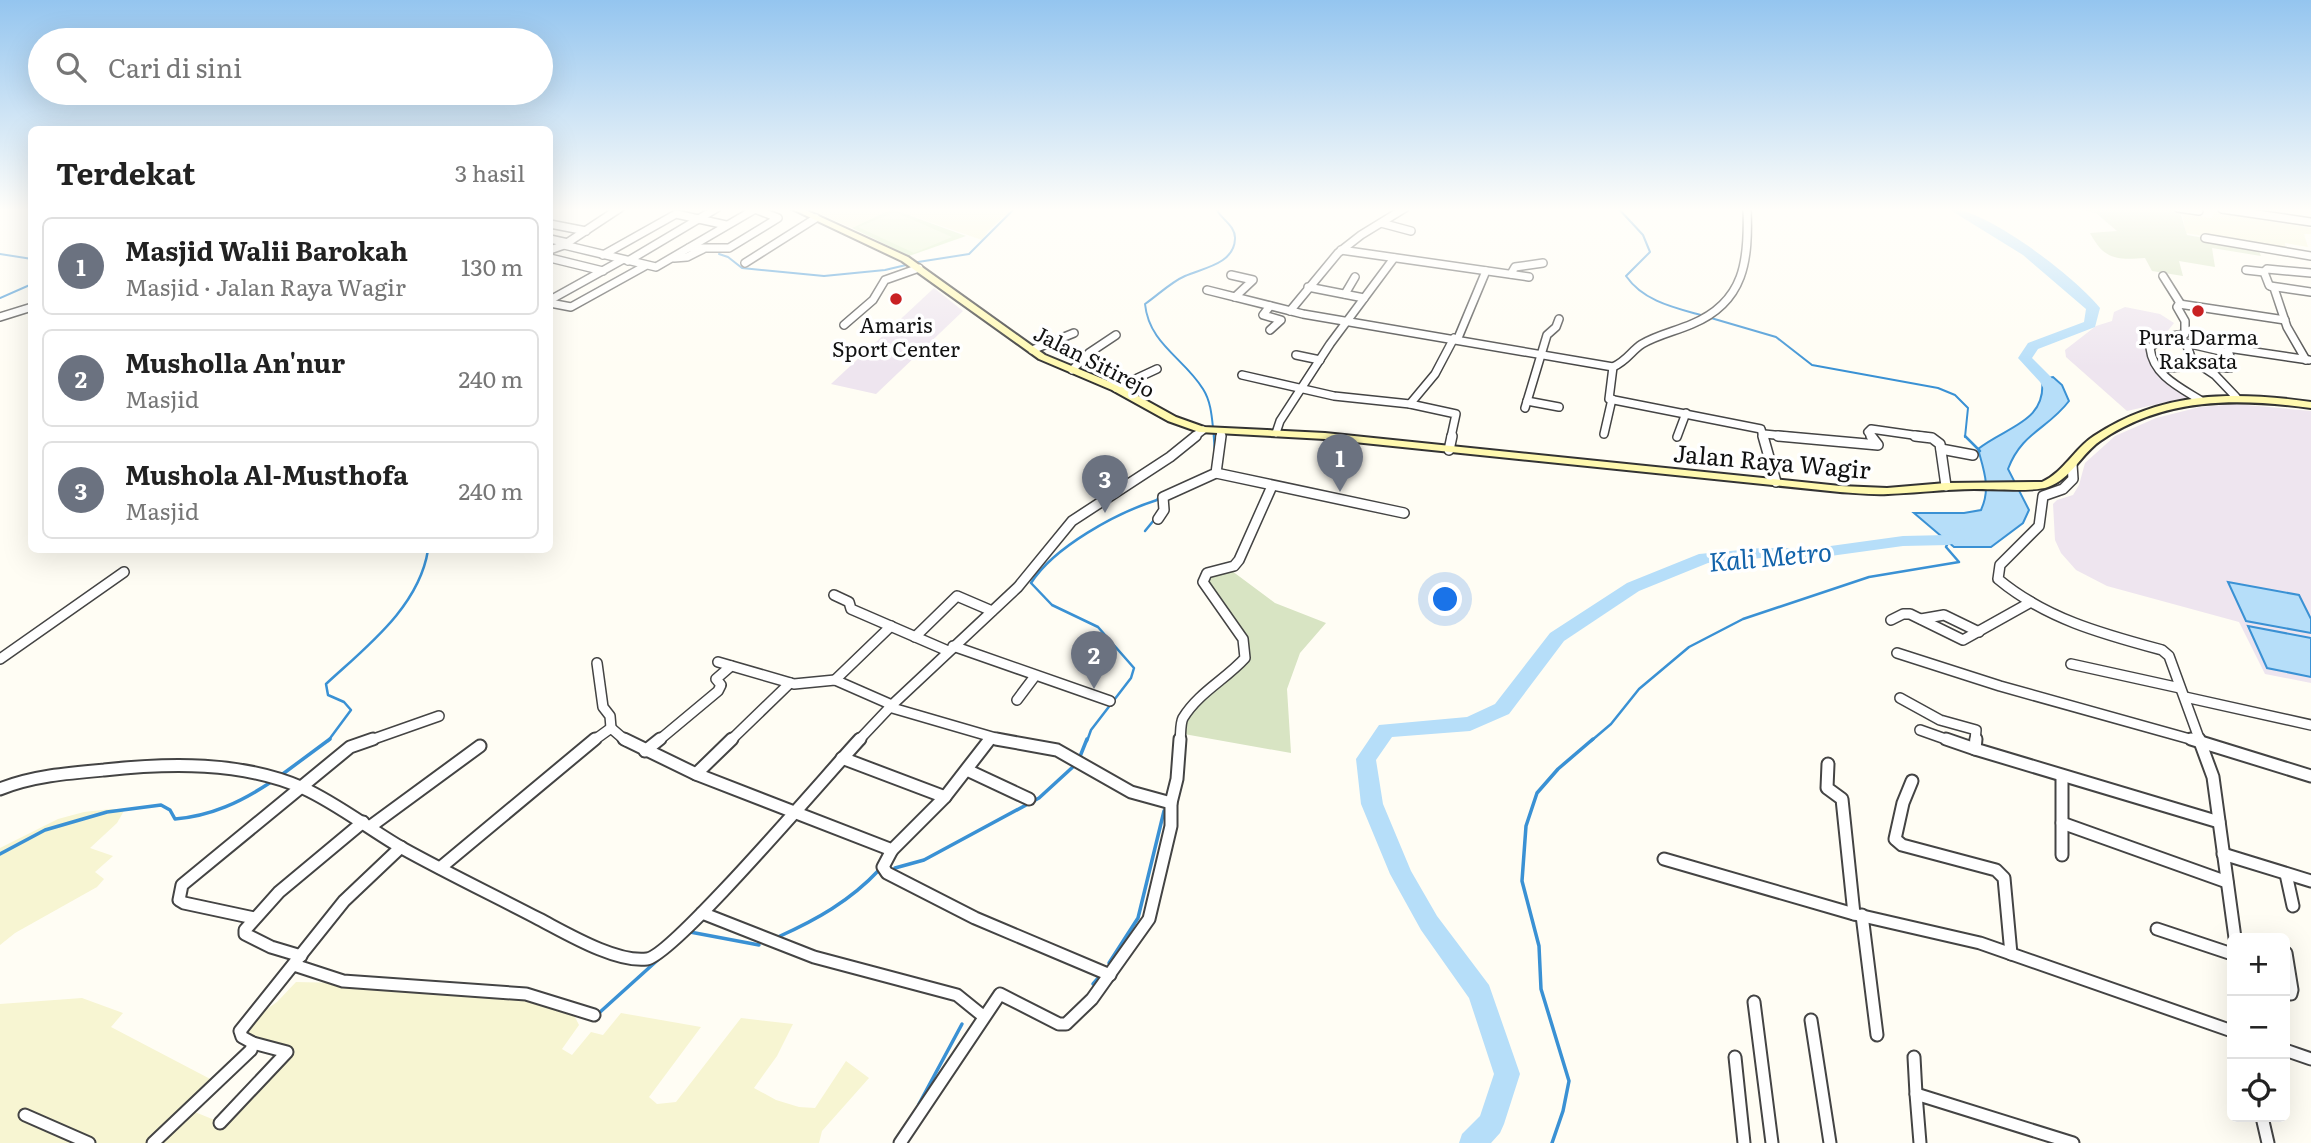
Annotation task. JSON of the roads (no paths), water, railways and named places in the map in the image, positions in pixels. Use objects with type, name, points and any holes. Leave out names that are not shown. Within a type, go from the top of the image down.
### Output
[{"type":"main road","name":"Jalan Sitirejo","points":[[908,261],[1032,350],[1116,388],[1172,419],[1212,431]]},
{"type":"main road","name":"Jalan Raya Wagir","points":[[1212,431],[1276,433],[1877,491],[1970,485],[2032,486],[2054,482],[2085,447],[2126,421],[2156,409],[2200,400],[2272,398],[2311,405]]},
{"type":"street","points":[[564,261],[603,271]]},
{"type":"street","points":[[553,299],[624,261]]},
{"type":"street","points":[[626,261],[656,267],[666,261]]},
{"type":"street","points":[[745,264],[749,261]]},
{"type":"street","points":[[1290,311],[1332,261]]},
{"type":"street","points":[[1276,433],[1301,388],[1391,261]]},
{"type":"street","points":[[1418,261],[1529,277]]},
{"type":"street","points":[[1207,290],[1346,322],[1456,338],[1613,367],[1629,359],[1640,345],[1715,313],[1733,294],[1745,261]]},
{"type":"street","points":[[1511,274],[1515,267],[1543,263]]},
{"type":"street","points":[[553,302],[570,307],[645,266]]},
{"type":"street","points":[[844,326],[873,300],[879,286],[885,281],[919,268]]},
{"type":"street","points":[[2246,270],[2264,272],[2277,268],[2311,273]]},
{"type":"street","points":[[1410,404],[1417,400],[1435,371],[1444,363],[1486,271]]},
{"type":"street","points":[[2264,272],[2270,286],[2274,288],[2286,320],[2309,360]]},
{"type":"street","points":[[1231,275],[1253,280],[1235,297]]},
{"type":"street","points":[[2163,276],[2178,296],[2180,303],[2177,307],[2185,321],[2185,334],[2161,338],[2150,348],[2149,353],[2159,370],[2200,400]]},
{"type":"street","points":[[1345,294],[1355,277]]},
{"type":"street","points":[[2270,286],[2311,292]]},
{"type":"street","points":[[1308,287],[1364,298]]},
{"type":"street","points":[[2180,303],[2286,320]]},
{"type":"street","points":[[1270,306],[1263,315],[1281,320],[1270,330]]},
{"type":"street","points":[[0,317],[28,308]]},
{"type":"street","points":[[1559,319],[1556,327],[1547,335],[1526,405],[1559,407]]},
{"type":"street","points":[[1032,350],[1074,333]]},
{"type":"street","points":[[1072,370],[1089,353],[1116,335]]},
{"type":"street","points":[[2167,368],[2198,366],[2214,371],[2232,367],[2228,353],[2186,343],[2198,366]]},
{"type":"street","points":[[2228,348],[2309,360]]},
{"type":"street","points":[[1296,355],[1320,360]]},
{"type":"street","points":[[1613,367],[1608,398],[1759,428],[1764,434],[1776,482]]},
{"type":"street","points":[[1116,388],[1157,369]]},
{"type":"street","points":[[2214,371],[2236,397]]},
{"type":"street","points":[[1242,375],[1334,396],[1410,404],[1456,414],[1449,450]]},
{"type":"street","points":[[1604,434],[1612,399]]},
{"type":"street","points":[[1677,438],[1686,413]]},
{"type":"street","points":[[1764,434],[1876,447],[1878,445],[1868,432],[1874,429],[1932,438],[1938,441],[1941,449],[1946,486]]},
{"type":"street","points":[[0,789],[15,783],[73,773],[171,765],[226,769],[267,777],[295,785],[440,868],[617,956],[635,959],[657,956],[702,913],[890,706],[1018,587],[1072,521],[1212,431],[1216,473]]},
{"type":"street","points":[[1941,449],[1973,455]]},
{"type":"street","points":[[2071,464],[2073,479],[2063,489],[2043,496],[2039,526],[2000,565],[1998,579],[2031,602],[2075,626],[2166,652],[2172,660],[2213,777],[2234,933]]},
{"type":"street","points":[[1158,519],[1164,510],[1163,497],[1216,473],[1405,513]]},
{"type":"street","points":[[900,1143],[1000,994],[1059,1024],[1066,1024],[1092,999],[1149,919],[1171,827],[1171,803],[1177,779],[1182,720],[1205,692],[1229,676],[1245,658],[1243,639],[1205,588],[1204,577],[1215,569],[1234,566],[1240,560],[1272,486]]},
{"type":"street","points":[[0,659],[124,572]]},
{"type":"street","points":[[834,595],[849,602],[851,608],[915,637],[1110,701]]},
{"type":"street","points":[[915,637],[957,596],[992,611]]},
{"type":"street","points":[[1891,620],[1906,614],[1958,639],[1967,639],[2031,602]]},
{"type":"street","points":[[1921,619],[1935,612],[1942,613],[1979,632]]},
{"type":"street","points":[[718,662],[790,683],[835,680],[891,626]]},
{"type":"street","points":[[1897,653],[1947,671],[2201,740],[2311,776]]},
{"type":"street","points":[[597,663],[603,707],[610,716],[611,728],[629,743],[696,774],[892,850]]},
{"type":"street","points":[[2071,664],[2311,725]]},
{"type":"street","points":[[645,751],[718,691],[721,685],[716,679],[731,666]]},
{"type":"street","points":[[1017,700],[1035,676]]},
{"type":"street","points":[[835,680],[890,706],[991,738],[1057,750],[1131,792],[1171,803]]},
{"type":"street","points":[[696,774],[790,683]]},
{"type":"street","points":[[1900,698],[1940,720],[1976,730],[1975,748]]},
{"type":"street","points":[[254,919],[225,911],[186,906],[179,900],[182,885],[295,785],[350,747],[439,716]]},
{"type":"street","points":[[440,868],[585,746],[611,728]]},
{"type":"street","points":[[1920,730],[2062,776],[2219,822]]},
{"type":"street","points":[[991,738],[945,797],[892,850],[883,867],[887,873],[975,918],[1110,975]]},
{"type":"street","points":[[480,746],[367,824],[287,885],[254,919],[245,934],[343,981],[526,994],[594,1015]]},
{"type":"street","points":[[842,758],[945,797]]},
{"type":"street","points":[[1828,764],[1827,788],[1842,799],[1877,1035]]},
{"type":"street","points":[[967,770],[1029,799]]},
{"type":"street","points":[[2062,776],[2062,855]]},
{"type":"street","points":[[1912,781],[1899,816],[1895,839],[1902,845],[1988,867],[2004,878],[2011,954]]},
{"type":"street","points":[[2062,824],[2227,882]]},
{"type":"street","points":[[220,1123],[287,1052],[253,1043],[239,1033],[344,901],[401,847]]},
{"type":"street","points":[[2223,854],[2311,881]]},
{"type":"street","points":[[1664,859],[1858,914],[1955,936],[2227,1029]]},
{"type":"street","points":[[2286,874],[2294,906]]},
{"type":"street","points":[[702,913],[814,957],[947,991],[963,998],[983,1016]]},
{"type":"street","points":[[2157,929],[2227,952]]},
{"type":"street","points":[[2290,978],[2290,994]]},
{"type":"street","points":[[1754,1002],[1772,1143]]},
{"type":"street","points":[[1811,1020],[1830,1143]]},
{"type":"street","points":[[153,1143],[251,1050],[253,1043]]},
{"type":"street","points":[[2290,1052],[2311,1059]]},
{"type":"street","points":[[1735,1057],[1744,1143]]},
{"type":"street","points":[[1914,1057],[1920,1143]]},
{"type":"street","points":[[1916,1094],[2073,1143]]},
{"type":"street","points":[[25,1115],[89,1143]]},
{"type":"street","points":[[2263,1122],[2268,1143]]},
{"type":"water","points":[[2053,377],[2062,385],[2069,401],[2020,447],[2008,469],[2029,510],[2023,523],[1991,547],[1954,547],[1914,513],[1964,513],[1981,510],[1986,487],[1978,449],[2032,414],[2042,393],[2042,379]]},
{"type":"water","points":[[2228,582],[2299,595],[2311,619],[2311,633],[2246,621]]},
{"type":"water","points":[[2248,626],[2311,638],[2311,677],[2267,668]]},
{"type":"waterway","points":[[734,261],[742,268],[824,276],[885,270],[906,265]]},
{"type":"waterway","points":[[918,262],[922,261]]},
{"type":"waterway","points":[[1214,437],[1206,394],[1153,330],[1145,304],[1180,279],[1221,261]]},
{"type":"waterway","points":[[1641,261],[1626,276],[1633,285],[1651,298],[1704,316]]},
{"type":"waterway","name":"Kali Metro","points":[[2039,261],[2093,308],[2090,324],[2033,346],[2025,358],[2046,380],[2055,397]]},
{"type":"waterway","points":[[0,298],[28,286]]},
{"type":"waterway","points":[[1711,318],[1776,337],[1812,365],[1938,388],[1955,395],[1968,408],[1965,436]]},
{"type":"waterway","points":[[1214,436],[1215,452]]},
{"type":"waterway","points":[[1965,436],[1980,451]]},
{"type":"waterway","points":[[1087,741],[1091,730],[1131,678],[1134,668],[1098,627],[1052,605],[1031,583],[1041,570],[1070,544],[1105,522],[1157,500],[1159,496]]},
{"type":"waterway","points":[[1145,531],[1154,520]]},
{"type":"waterway","name":"Kali Metro","points":[[1472,1143],[1491,1124],[1507,1074],[1480,993],[1429,923],[1401,874],[1372,804],[1366,759],[1386,730],[1470,724],[1502,709],[1557,637],[1633,587],[1705,558],[1761,553],[1816,553],[1903,541],[1949,540],[1966,533]]},
{"type":"waterway","points":[[1591,741],[1611,724],[1639,689],[1689,647],[1743,619],[1869,577],[1959,562],[1946,547],[1949,540]]},
{"type":"waterway","points":[[329,740],[351,710],[344,702],[328,695],[326,684],[373,640],[402,608],[423,571],[427,553]]},
{"type":"waterway","points":[[1079,759],[1087,739]]},
{"type":"waterway","points":[[1552,1143],[1563,1111],[1569,1081],[1541,989],[1539,946],[1522,881],[1526,826],[1537,793],[1558,769],[1593,739]]},
{"type":"waterway","points":[[280,776],[329,740]]},
{"type":"waterway","points":[[895,868],[924,860],[1039,798],[1075,765]]},
{"type":"waterway","points":[[0,854],[45,830],[107,812],[161,805],[170,810],[175,819],[201,815],[237,802],[271,782]]},
{"type":"waterway","points":[[1109,963],[1138,918],[1164,811]]},
{"type":"waterway","points":[[778,937],[832,909],[879,870]]},
{"type":"waterway","points":[[690,932],[759,945]]},
{"type":"waterway","points":[[599,1013],[661,957]]},
{"type":"waterway","points":[[1093,984],[1100,976]]},
{"type":"waterway","points":[[919,1104],[962,1024]]},
{"type":"place","name":"Amaris Sport Center","points":[[896,299]]},
{"type":"place","name":"Pura Darma Raksata","points":[[2198,311]]},
{"type":"place","name":"Masjid Walii Barokah","points":[[1340,492]]},
{"type":"place","name":"Mushola Al-Musthofa","points":[[1105,513]]},
{"type":"place","name":"Musholla An'nur","points":[[1094,689]]}]
